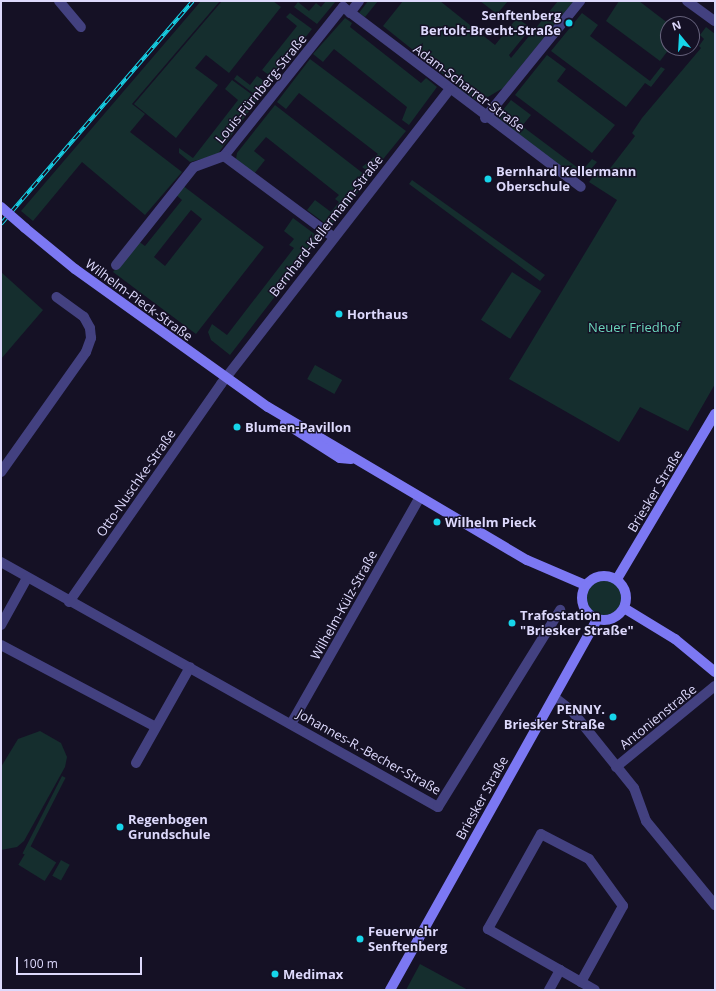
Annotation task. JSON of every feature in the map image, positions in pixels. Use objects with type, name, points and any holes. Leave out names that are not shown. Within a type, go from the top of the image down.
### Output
[{"type":"main road","name":"Wilhelm-Pieck-Straße","points":[[1,207],[75,269],[225,378],[268,407],[344,451],[351,459],[527,560],[586,585]]},
{"type":"main road","name":"Briesker Straße","points":[[618,579],[715,414]]},
{"type":"main road","points":[[602,576],[618,579],[626,593],[624,608],[614,618],[597,619],[584,606],[586,585],[602,576]]},
{"type":"main road","points":[[624,608],[675,638],[715,672]]},
{"type":"main road","name":"Briesker Straße","points":[[390,990],[597,619]]},
{"type":"street","points":[[59,1],[81,27]]},
{"type":"street","name":"Louis-Fürnberg-Straße","points":[[333,237],[224,156],[346,10],[359,1]]},
{"type":"street","points":[[486,118],[580,1]]},
{"type":"street","points":[[687,1],[715,21]]},
{"type":"street","name":"Adam-Scharrer-Straße","points":[[346,10],[486,118],[581,187]]},
{"type":"street","name":"Bernhard-Kellermann-Straße","points":[[225,378],[333,237],[449,90]]},
{"type":"street","points":[[116,265],[194,167],[224,156]]},
{"type":"street","points":[[1,472],[86,352],[91,338],[90,328],[84,317],[56,297]]},
{"type":"street","name":"Otto-Nuschke-Straße","points":[[69,602],[225,378]]},
{"type":"street","name":"Wilhelm-Külz-Straße","points":[[291,724],[419,499]]},
{"type":"street","name":"Johannes-R.-Becher-Straße","points":[[1,562],[69,602],[190,667],[438,808],[560,610]]},
{"type":"street","points":[[1,625],[27,578]]},
{"type":"street","points":[[1,645],[156,728]]},
{"type":"street","points":[[136,763],[190,667]]},
{"type":"street","name":"Antonienstraße","points":[[616,767],[715,686]]},
{"type":"street","points":[[554,697],[572,711],[634,788],[646,820],[715,905]]},
{"type":"street","points":[[581,982],[623,906],[590,859],[541,834],[488,928],[560,970],[581,982],[595,990]]},
{"type":"street","points":[[549,990],[560,970]]},
{"type":"green space","points":[[201,1],[220,1],[132,104],[145,114],[130,132],[182,172],[145,215],[82,162],[33,221],[21,211]]},
{"type":"green space","points":[[222,1],[273,1],[281,7],[229,73],[206,55],[195,68],[218,85],[176,138],[134,104]]},
{"type":"green space","points":[[326,1],[336,1],[317,24],[294,7],[298,2],[309,11],[316,3],[321,7]]},
{"type":"green space","points":[[368,1],[378,1],[365,17],[359,13]]},
{"type":"green space","points":[[403,1],[440,1],[495,45],[517,18],[531,28],[509,55],[511,58],[558,1],[574,1],[503,88],[483,100],[473,99],[455,89],[458,86],[383,26]]},
{"type":"green space","points":[[480,1],[508,1],[497,14]]},
{"type":"green space","points":[[619,1],[639,1],[660,17],[660,56],[664,56],[660,61],[606,21]]},
{"type":"green space","points":[[290,13],[312,29],[258,97],[234,79],[237,75],[250,85],[257,76],[264,81],[269,75],[262,70],[297,26],[286,17]]},
{"type":"green space","points":[[582,13],[598,25],[590,36],[650,81],[661,67],[665,69],[651,87],[645,83],[626,107],[551,51]]},
{"type":"green space","points":[[345,18],[352,23],[350,27],[421,83],[426,78],[437,87],[409,125],[402,120],[407,107],[334,49],[323,62],[313,54]]},
{"type":"green space","name":"Neuer Friedhof","points":[[706,27],[715,34],[715,384],[688,431],[640,407],[619,442],[509,379],[617,200],[589,182],[598,170],[605,175],[635,136],[632,133],[642,118],[694,56],[700,56],[700,45],[704,39],[700,35]]},
{"type":"green space","points":[[547,55],[566,69],[557,81],[615,125],[592,153],[515,95]]},
{"type":"green space","points":[[310,59],[406,131],[371,174],[362,167],[378,154],[299,93],[286,109],[277,102]]},
{"type":"green space","points":[[232,80],[258,99],[217,155],[190,162],[179,153],[179,148],[193,158],[238,100],[225,89]]},
{"type":"green space","points":[[511,100],[531,115],[522,126],[582,171],[592,159],[597,162],[587,174],[574,176],[495,120]]},
{"type":"green space","points":[[275,105],[369,178],[330,227],[307,210],[315,200],[331,212],[339,202],[335,199],[339,195],[266,137],[254,151],[265,160],[254,174],[236,159],[237,153]]},
{"type":"green space","points":[[412,180],[545,275],[540,281],[409,184]]},
{"type":"green space","points":[[182,185],[264,247],[196,334],[113,272],[138,241],[145,246],[182,200],[175,194]],"holes":[[[191,210],[202,219],[165,266],[154,257]]]},
{"type":"green space","points":[[293,218],[320,238],[230,355],[211,340],[208,332],[212,324],[227,335],[294,248],[289,245],[294,239],[284,231]]},
{"type":"green space","points":[[1,272],[43,310],[1,359]]},
{"type":"green space","points":[[512,272],[541,291],[510,339],[481,320]]},
{"type":"green space","points":[[315,365],[342,380],[334,394],[307,379]]},
{"type":"green space","points":[[608,579],[617,584],[621,590],[621,604],[617,610],[608,615],[600,615],[591,610],[587,604],[586,593],[591,584],[597,580]]},
{"type":"green space","points":[[40,731],[61,743],[67,757],[65,767],[24,841],[17,847],[1,850],[1,767],[18,739]]},
{"type":"green space","points":[[62,776],[66,778],[26,855],[23,854]]},
{"type":"green space","points":[[30,846],[56,862],[45,881],[18,865]]},
{"type":"green space","points":[[61,860],[70,865],[61,881],[52,876]]},
{"type":"green space","points":[[420,964],[468,990],[406,990]]},
{"type":"railway","points":[[1,224],[193,1]]},
{"type":"place","name":"Senftenberg Bertolt-Brecht-Straße","points":[[569,23]]},
{"type":"place","name":"Bernhard Kellermann Oberschule","points":[[488,179]]},
{"type":"place","name":"Horthaus","points":[[339,314]]},
{"type":"place","name":"Blumen-Pavillon","points":[[237,427]]},
{"type":"place","name":"Wilhelm Pieck","points":[[437,522]]},
{"type":"place","name":"Trafostation \"Briesker Straße\"","points":[[512,623]]},
{"type":"place","name":"PENNY. Briesker Straße","points":[[613,717]]},
{"type":"place","name":"Regenbogen Grundschule","points":[[120,827]]},
{"type":"place","name":"Feuerwehr Senftenberg","points":[[360,939]]},
{"type":"place","name":"Medimax","points":[[275,974]]}]
